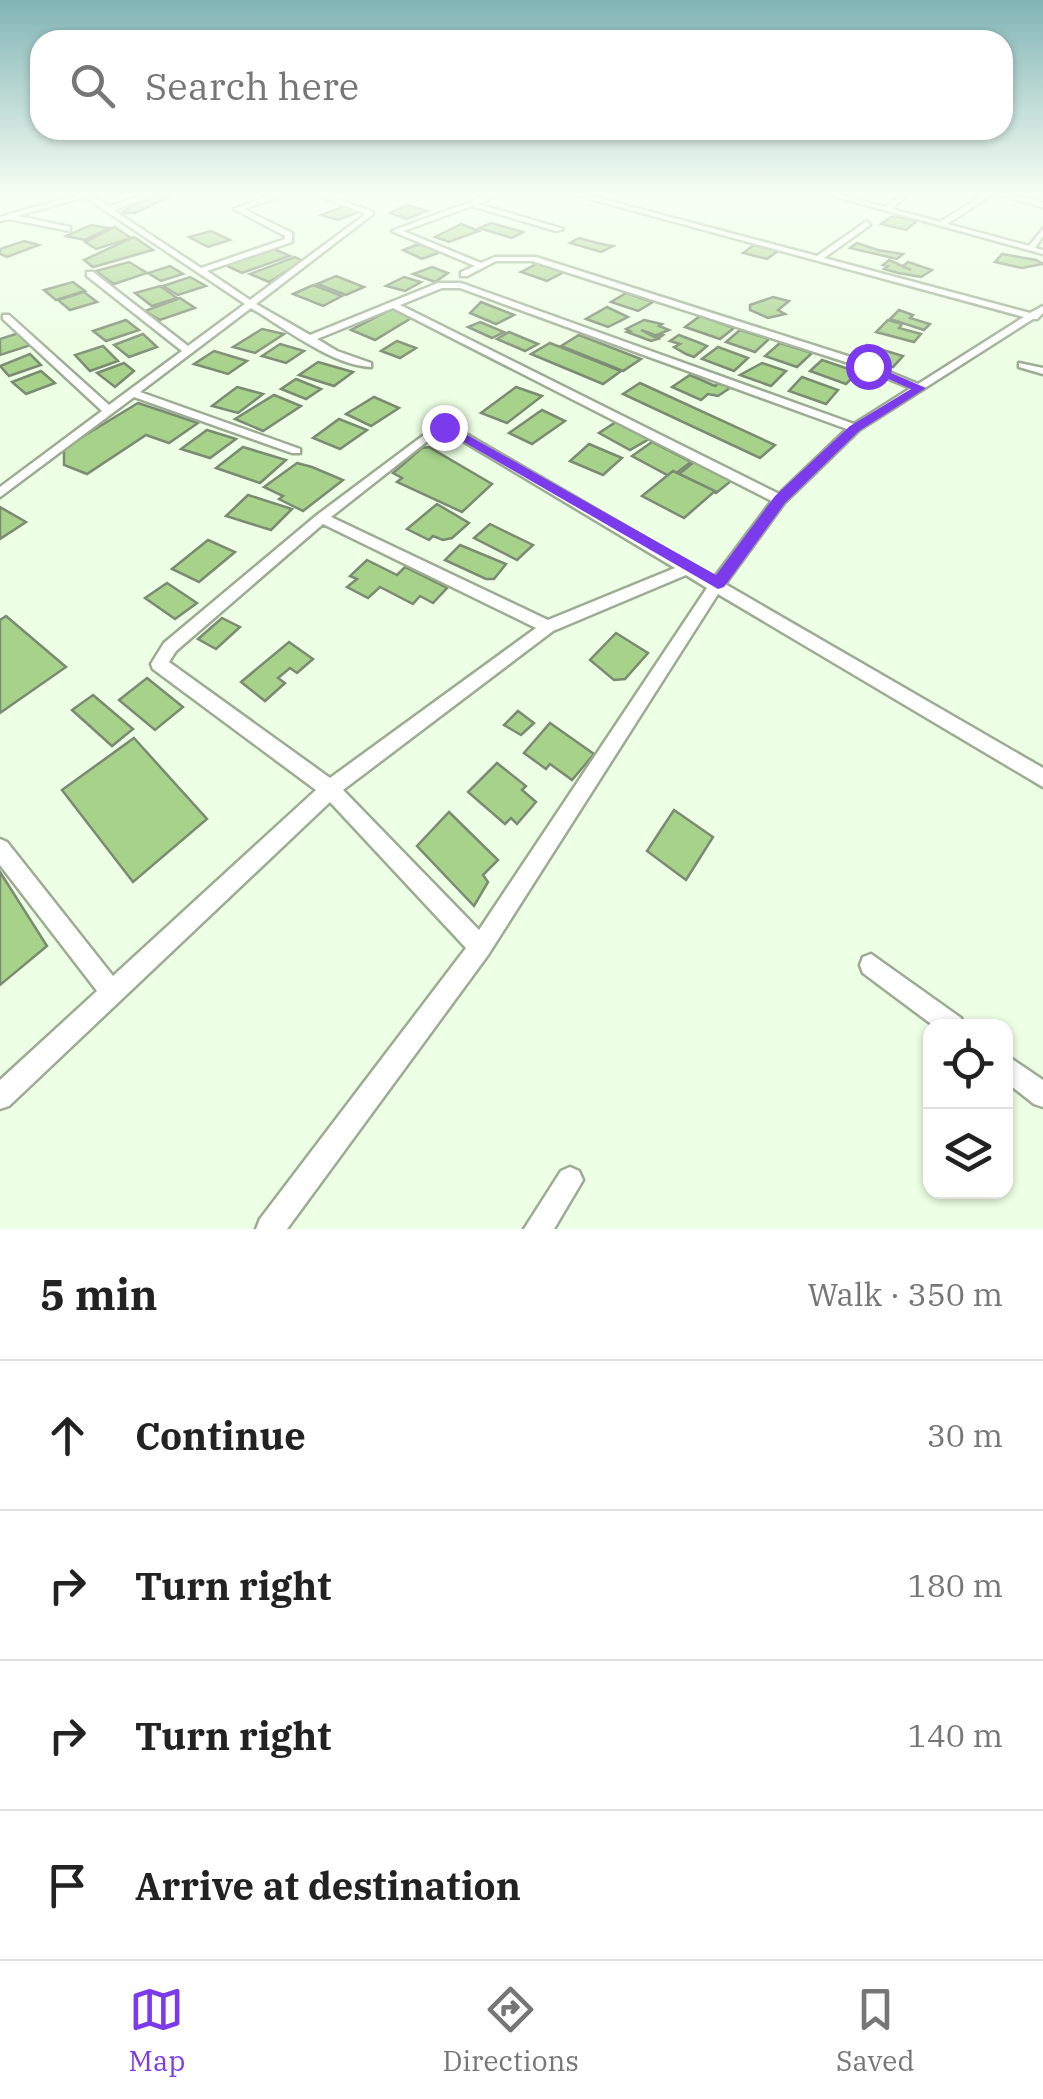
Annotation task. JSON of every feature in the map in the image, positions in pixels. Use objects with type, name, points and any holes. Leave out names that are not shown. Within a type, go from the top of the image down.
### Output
[{"type":"street","points":[[174,251],[308,339],[368,365]]},
{"type":"street","points":[[202,270],[256,251]]},
{"type":"street","points":[[0,492],[321,251]]},
{"type":"street","points":[[446,251],[480,265]]},
{"type":"street","points":[[785,251],[1043,319]]},
{"type":"street","points":[[816,260],[828,251]]},
{"type":"street","points":[[464,274],[510,256],[542,261],[856,362],[920,388]]},
{"type":"street","points":[[90,274],[189,352]]},
{"type":"street","points":[[308,339],[440,285],[461,286],[855,428]]},
{"type":"street","points":[[394,306],[780,500]]},
{"type":"street","points":[[270,1229],[480,947],[718,583],[780,500],[855,428],[1043,308]]},
{"type":"street","points":[[6,317],[110,411]]},
{"type":"street","points":[[1024,365],[1043,371]]},
{"type":"street","points":[[133,394],[296,450]]},
{"type":"street","points":[[480,947],[330,789],[160,664],[170,647],[322,518],[428,433],[444,427],[718,583],[1043,778]]},
{"type":"street","points":[[322,518],[548,626]]},
{"type":"street","points":[[0,1097],[330,789],[548,626],[688,568]]},
{"type":"street","points":[[0,850],[111,992]]},
{"type":"street","points":[[871,964],[944,1019]]},
{"type":"street","points":[[1013,1071],[1043,1095]]},
{"type":"street","points":[[538,1229],[570,1180]]},
{"type":"building","points":[[0,251],[22,251],[7,257]]},
{"type":"building","points":[[103,251],[148,251],[93,267],[84,260]]},
{"type":"building","points":[[267,251],[290,256],[242,273],[225,265]]},
{"type":"building","points":[[406,251],[441,252],[422,259]]},
{"type":"building","points":[[745,251],[778,251],[767,259]]},
{"type":"building","points":[[864,251],[903,254],[897,259]]},
{"type":"building","points":[[1002,254],[1043,264],[1022,268],[995,262]]},
{"type":"building","points":[[295,257],[303,261],[269,282],[250,274]]},
{"type":"building","points":[[889,260],[911,270],[903,266],[908,262],[932,270],[921,277],[898,273],[884,269]]},
{"type":"building","points":[[129,262],[147,273],[114,284],[96,271]]},
{"type":"building","points":[[538,263],[564,272],[547,281],[521,272]]},
{"type":"building","points":[[170,266],[183,274],[161,281],[148,273]]},
{"type":"building","points":[[432,267],[448,273],[435,282],[413,274]]},
{"type":"building","points":[[336,276],[364,287],[346,295],[317,284]]},
{"type":"building","points":[[190,277],[206,286],[178,295],[163,286]]},
{"type":"building","points":[[404,277],[421,282],[405,291],[386,286]]},
{"type":"building","points":[[73,282],[85,291],[56,300],[44,290]]},
{"type":"building","points":[[313,285],[342,296],[323,306],[293,294]]},
{"type":"building","points":[[160,286],[177,298],[152,306],[135,293]]},
{"type":"building","points":[[84,292],[97,302],[70,310],[58,300]]},
{"type":"building","points":[[626,293],[653,302],[638,311],[611,302]]},
{"type":"building","points":[[773,297],[789,301],[778,310],[785,314],[768,318],[750,310],[750,305]]},
{"type":"building","points":[[180,298],[195,308],[160,320],[145,311]]},
{"type":"building","points":[[481,302],[514,315],[496,324],[470,313]]},
{"type":"building","points":[[607,307],[628,317],[608,327],[586,319]]},
{"type":"building","points":[[392,309],[413,317],[375,340],[351,330]]},
{"type":"building","points":[[899,310],[930,324],[924,330],[890,319]]},
{"type":"building","points":[[700,316],[734,328],[720,339],[685,327]]},
{"type":"building","points":[[126,320],[139,330],[106,341],[93,331]]},
{"type":"building","points":[[644,320],[669,330],[660,337],[641,330],[658,339],[651,341],[627,332],[630,331],[626,329]]},
{"type":"building","points":[[888,320],[902,324],[899,328],[921,334],[914,342],[876,332]]},
{"type":"building","points":[[480,322],[504,332],[492,338],[468,327]]},
{"type":"building","points":[[262,329],[284,334],[255,353],[233,347]]},
{"type":"building","points":[[740,330],[769,339],[755,352],[726,342]]},
{"type":"building","points":[[509,332],[538,344],[525,351],[497,339]]},
{"type":"building","points":[[19,333],[31,345],[0,355],[0,339]]},
{"type":"building","points":[[143,334],[157,347],[129,357],[114,345]]},
{"type":"building","points":[[579,335],[641,359],[623,371],[561,346]]},
{"type":"building","points":[[679,335],[707,346],[694,357],[686,354],[674,347],[680,344],[670,341]]},
{"type":"building","points":[[397,341],[416,348],[400,358],[381,351]]},
{"type":"building","points":[[550,343],[621,371],[603,384],[531,354]]},
{"type":"building","points":[[780,343],[812,353],[797,367],[765,356]]},
{"type":"building","points":[[280,344],[304,351],[286,363],[262,356]]},
{"type":"building","points":[[867,345],[903,356],[893,367],[856,355]]},
{"type":"building","points":[[103,346],[118,361],[90,371],[75,355]]},
{"type":"building","points":[[718,347],[748,358],[734,371],[702,359]]},
{"type":"building","points":[[214,351],[247,361],[228,374],[194,364]]},
{"type":"building","points":[[30,354],[41,365],[9,376],[0,366]]},
{"type":"building","points":[[822,360],[858,372],[846,384],[810,371]]},
{"type":"building","points":[[318,362],[353,372],[334,386],[299,375]]},
{"type":"building","points":[[124,363],[134,371],[115,387],[97,373]]},
{"type":"building","points":[[762,363],[786,371],[771,386],[740,375]]},
{"type":"building","points":[[41,371],[55,383],[26,394],[12,382]]},
{"type":"building","points":[[690,375],[715,386],[722,381],[733,386],[718,396],[708,394],[701,400],[672,387]]},
{"type":"building","points":[[802,377],[838,390],[826,404],[789,391]]},
{"type":"building","points":[[296,379],[321,389],[306,399],[281,389]]},
{"type":"building","points":[[640,383],[775,445],[760,458],[623,394]]},
{"type":"building","points":[[237,387],[263,394],[238,413],[212,406]]},
{"type":"building","points":[[516,387],[542,396],[507,423],[481,413]]},
{"type":"building","points":[[274,395],[301,406],[263,431],[235,419]]},
{"type":"building","points":[[374,397],[399,408],[371,426],[346,414]]},
{"type":"building","points":[[138,403],[198,423],[169,443],[146,435],[87,474],[64,465],[64,448]]},
{"type":"building","points":[[542,410],[565,421],[532,444],[509,433]]},
{"type":"building","points":[[339,419],[367,430],[340,449],[313,438]]},
{"type":"building","points":[[616,422],[649,439],[630,450],[599,433]]},
{"type":"building","points":[[207,430],[236,439],[210,458],[181,449]]},
{"type":"building","points":[[652,442],[691,462],[671,477],[632,456]]},
{"type":"building","points":[[589,444],[622,458],[603,475],[570,461]]},
{"type":"building","points":[[243,447],[286,460],[260,483],[216,468]]},
{"type":"building","points":[[429,447],[492,484],[462,512],[397,482],[402,478],[393,473],[422,448]]},
{"type":"building","points":[[694,462],[731,481],[716,493],[679,474]]},
{"type":"building","points":[[297,463],[343,480],[303,511],[264,487]]},
{"type":"building","points":[[673,471],[715,491],[684,518],[642,496]]},
{"type":"building","points":[[248,495],[292,509],[271,530],[226,516]]},
{"type":"building","points":[[437,504],[469,523],[452,538],[443,540],[433,536],[429,540],[407,529]]},
{"type":"building","points":[[0,507],[26,522],[0,539]]},
{"type":"building","points":[[490,524],[533,545],[517,560],[474,538]]},
{"type":"building","points":[[208,540],[235,552],[199,582],[172,569]]},
{"type":"building","points":[[460,545],[506,564],[494,579],[486,579],[445,560]]},
{"type":"building","points":[[367,560],[397,575],[405,567],[447,588],[433,603],[420,596],[413,604],[380,587],[368,598],[347,587],[357,579],[350,576]]},
{"type":"building","points":[[167,583],[197,603],[175,619],[145,598]]},
{"type":"building","points":[[6,616],[66,667],[0,713],[0,620]]},
{"type":"building","points":[[222,618],[240,627],[216,649],[198,639]]},
{"type":"building","points":[[616,633],[648,653],[625,679],[614,680],[590,660]]},
{"type":"building","points":[[289,642],[313,659],[297,673],[290,668],[278,678],[285,683],[265,701],[241,682]]},
{"type":"building","points":[[147,678],[183,707],[155,730],[119,700]]},
{"type":"building","points":[[93,695],[133,729],[112,746],[72,710]]},
{"type":"building","points":[[518,711],[534,723],[521,735],[504,725]]},
{"type":"building","points":[[550,723],[594,754],[572,780],[550,764],[546,769],[524,753]]},
{"type":"building","points":[[134,738],[207,819],[133,882],[62,790]]},
{"type":"building","points":[[497,763],[526,786],[522,790],[536,802],[517,824],[511,818],[505,824],[468,792]]},
{"type":"building","points":[[674,810],[713,837],[686,880],[647,851]]},
{"type":"building","points":[[449,812],[498,860],[483,875],[488,882],[474,906],[417,846]]},
{"type":"building","points":[[0,872],[47,946],[0,985]]},
{"type":"route","points":[[444,427],[718,583],[780,500],[855,428],[920,388],[868,366]]}]
